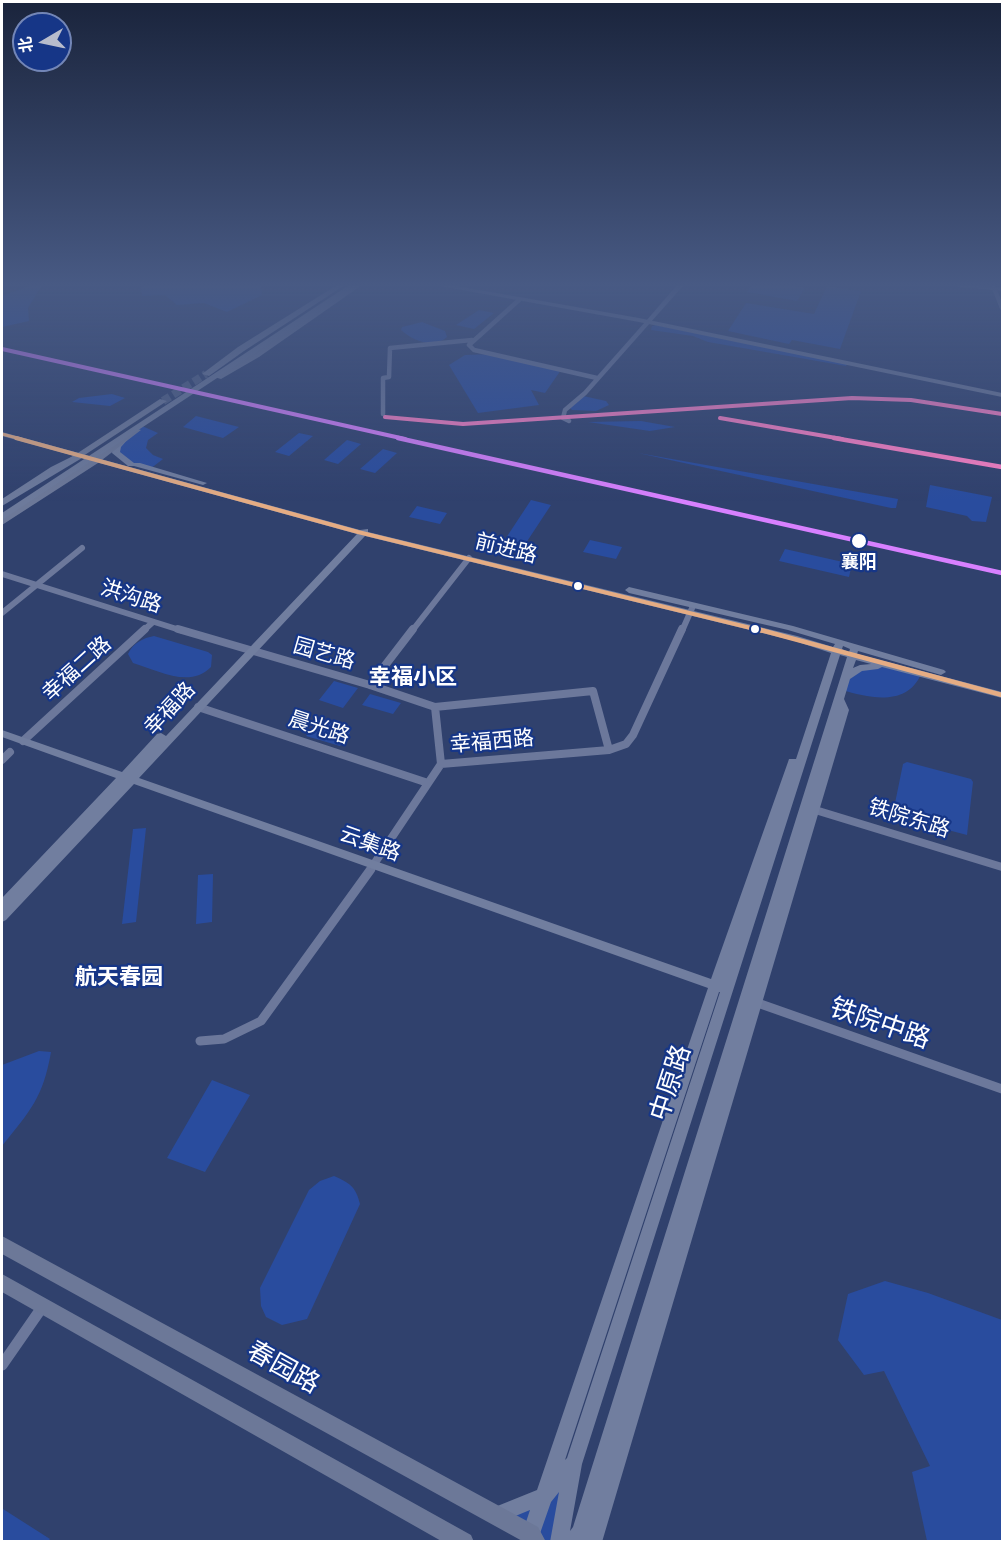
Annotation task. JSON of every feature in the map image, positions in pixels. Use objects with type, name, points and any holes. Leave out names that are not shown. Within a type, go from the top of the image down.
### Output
[{"type":"highway","points":[[2,511],[238,357]]},
{"type":"highway","points":[[2,517],[241,357]]},
{"type":"highway","points":[[2,505],[54,469],[142,418]]},
{"type":"main road","points":[[206,374],[230,357]]},
{"type":"main road","points":[[218,377],[253,357]]},
{"type":"main road","points":[[824,357],[1002,395]]},
{"type":"main road","points":[[839,357],[1002,389]]},
{"type":"main road","points":[[2,505],[163,401]]},
{"type":"main road","points":[[2,522],[175,404]]},
{"type":"main road","name":"春园路","points":[[2,1245],[496,1515],[532,1539]]},
{"type":"main road","points":[[2,1283],[464,1542]]},
{"type":"street","points":[[383,414],[383,378],[388,377],[389,357]]},
{"type":"street","points":[[505,357],[597,378]]},
{"type":"street","points":[[568,421],[563,418],[565,410],[616,357]]},
{"type":"street","name":"前进路","points":[[2,432],[469,558],[691,608],[797,639],[838,647]]},
{"type":"street","points":[[127,437],[117,446],[116,453],[129,467]]},
{"type":"street","points":[[72,476],[90,468],[129,467]]},
{"type":"street","name":"前进路","points":[[363,530],[691,608],[838,647],[907,671],[1002,695]]},
{"type":"street","name":"幸福路","points":[[2,917],[128,777],[363,530]]},
{"type":"street","points":[[2,613],[82,548]]},
{"type":"street","points":[[370,685],[469,558]]},
{"type":"street","name":"洪沟路","points":[[2,574],[248,650]]},
{"type":"street","name":"幸福西路","points":[[200,1041],[225,1039],[261,1021],[373,866],[441,764],[609,750],[626,744],[633,735],[691,608]]},
{"type":"street","name":"幸福二路","points":[[23,741],[153,622]]},
{"type":"street","points":[[797,639],[821,651],[832,667]]},
{"type":"street","points":[[532,1539],[544,1496],[721,988],[815,699],[823,694],[838,647]]},
{"type":"street","name":"幸福路","points":[[2,905],[198,707],[248,650]]},
{"type":"street","name":"园艺路","points":[[248,650],[370,685],[435,707]]},
{"type":"street","points":[[593,1542],[809,808],[844,710],[839,699],[854,652]]},
{"type":"street","name":"前进路","points":[[854,652],[1002,688]]},
{"type":"street","points":[[846,677],[860,668],[875,665],[907,671]]},
{"type":"street","points":[[961,685],[1002,702]]},
{"type":"street","points":[[441,764],[435,707],[592,691],[609,750]]},
{"type":"street","name":"晨光路","points":[[198,707],[428,783]]},
{"type":"street","name":"云集路","points":[[2,733],[721,988]]},
{"type":"street","points":[[2,760],[10,752]]},
{"type":"street","name":"铁院东路","points":[[809,808],[1002,867]]},
{"type":"street","name":"中原路","points":[[559,1542],[573,1464],[721,988]]},
{"type":"street","name":"中原路","points":[[573,1542],[580,1532],[751,1001]]},
{"type":"street","name":"铁院中路","points":[[751,1001],[1002,1089]]},
{"type":"street","points":[[2,1365],[43,1306]]},
{"type":"street","points":[[496,1515],[544,1496],[573,1464]]},
{"type":"street","points":[[594,1484],[603,1542]]},
{"type":"shaded area","points":[[462,357],[505,357],[561,370],[545,393],[531,390],[539,405],[478,413],[449,365]]},
{"type":"shaded area","points":[[794,357],[813,357],[847,364],[846,366]]},
{"type":"shaded area","points":[[112,394],[125,398],[110,406],[72,402],[79,398]]},
{"type":"shaded area","points":[[583,396],[606,401],[609,405],[596,411],[572,410],[570,408]]},
{"type":"shaded area","points":[[196,416],[239,427],[223,438],[183,427]]},
{"type":"shaded area","points":[[641,421],[675,427],[650,431],[588,422]]},
{"type":"shaded area","points":[[142,426],[158,433],[148,440],[146,448],[153,455],[163,459],[150,469],[131,464],[116,453],[117,446]]},
{"type":"shaded area","points":[[299,433],[313,436],[289,456],[275,452]]},
{"type":"shaded area","points":[[347,440],[361,444],[338,464],[324,460]]},
{"type":"shaded area","points":[[383,449],[397,453],[375,473],[360,469]]},
{"type":"shaded area","points":[[638,453],[898,499],[896,508],[891,508]]},
{"type":"shaded area","points":[[930,485],[992,497],[986,522],[972,521],[967,516],[926,507]]},
{"type":"shaded area","points":[[531,500],[551,505],[524,546],[504,541]]},
{"type":"shaded area","points":[[417,506],[447,513],[440,524],[409,517]]},
{"type":"shaded area","points":[[590,540],[622,547],[616,559],[583,552]]},
{"type":"shaded area","points":[[785,549],[852,564],[849,577],[779,561]]},
{"type":"shaded area","points":[[154,636],[208,652],[212,655],[211,667],[193,677],[183,677],[133,663],[128,654],[133,647],[142,640]]},
{"type":"shaded area","points":[[875,665],[921,674],[907,692],[897,696],[864,696],[842,690],[846,677]]},
{"type":"shaded area","points":[[334,681],[358,688],[343,708],[319,700]]},
{"type":"shaded area","points":[[370,694],[401,703],[393,714],[362,705]]},
{"type":"shaded area","points":[[332,722],[348,725],[350,733],[340,746],[306,736],[315,726]]},
{"type":"shaded area","points":[[907,762],[971,779],[973,782],[967,835],[902,818],[896,814],[894,808],[903,764]]},
{"type":"shaded area","points":[[146,828],[136,922],[122,924],[133,829]]},
{"type":"shaded area","points":[[213,874],[212,922],[196,924],[198,875]]},
{"type":"shaded area","points":[[39,1051],[51,1052],[44,1081],[28,1113],[2,1146],[2,1065]]},
{"type":"shaded area","points":[[212,1080],[250,1095],[205,1172],[167,1158]]},
{"type":"shaded area","points":[[334,1176],[352,1186],[360,1204],[307,1319],[282,1325],[266,1317],[261,1306],[260,1288],[309,1190],[320,1181]]},
{"type":"shaded area","points":[[885,1281],[928,1293],[1002,1320],[1002,1541],[927,1541],[912,1472],[930,1466],[884,1371],[864,1375],[838,1340],[848,1294]]},
{"type":"shaded area","points":[[573,1464],[559,1541],[536,1541],[496,1515],[544,1496]]},
{"type":"shaded area","points":[[3,1509],[50,1539],[48,1541],[2,1541]]},
{"type":"tunnel","points":[[163,401],[206,374]]},
{"type":"transit line","points":[[38,357],[1002,573]]},
{"type":"transit line","points":[[385,417],[463,424],[852,398],[911,400],[1002,414]]},
{"type":"transit line","points":[[720,418],[1002,467]]},
{"type":"transit line","points":[[2,434],[358,532],[797,639],[1002,695]]},
{"type":"place","name":"襄阳","points":[[859,541]]},
{"type":"district","name":"幸福小区","points":[[413,678]]},
{"type":"district","name":"航天春园","points":[[119,978]]}]
